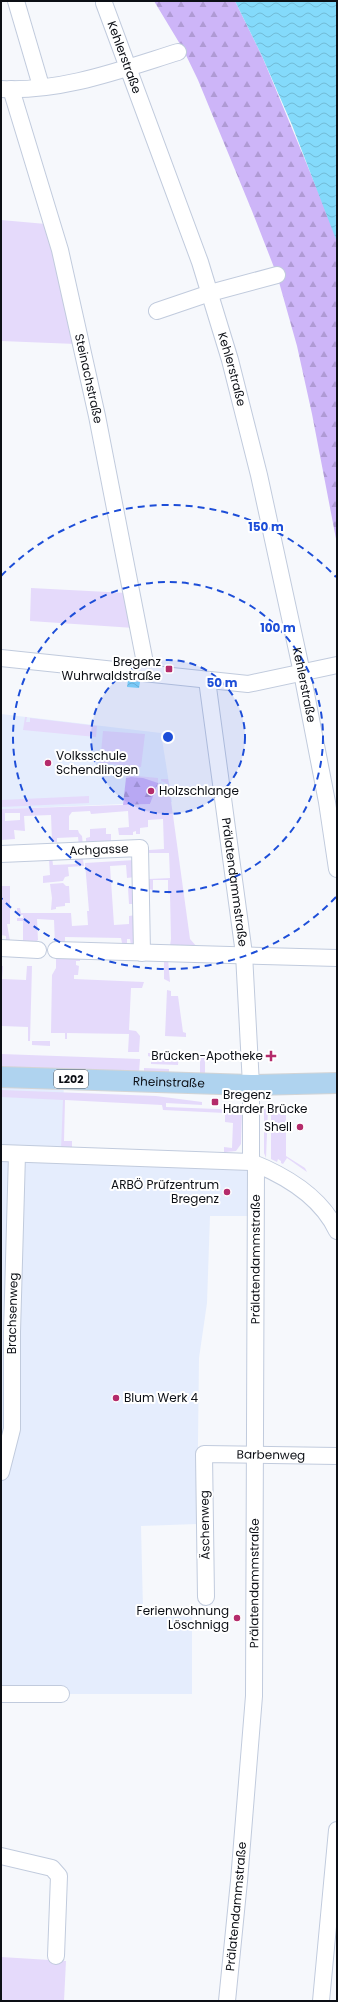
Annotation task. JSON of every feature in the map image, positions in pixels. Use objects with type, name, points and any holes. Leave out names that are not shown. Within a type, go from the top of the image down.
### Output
[{"type":"main road","name":"Rheinstraße","points":[[1,1077],[251,1085],[337,1083]]},
{"type":"street","points":[[16,1],[41,86]]},
{"type":"street","name":"Kehlerstraße","points":[[104,3],[200,262],[230,360],[259,475],[302,673],[327,802],[337,869]]},
{"type":"street","points":[[6,89],[82,81],[178,52]]},
{"type":"street","name":"Steinachstraße","points":[[6,89],[52,220],[66,272],[98,423],[147,673]]},
{"type":"street","points":[[157,311],[210,293],[276,275]]},
{"type":"street","points":[[1,658],[248,684],[337,665]]},
{"type":"street","name":"Prälatendammstraße","points":[[207,680],[244,954],[254,1163],[256,1454],[254,1696],[239,1881],[227,2001]]},
{"type":"street","name":"Achgasse","points":[[1,854],[140,848],[142,953]]},
{"type":"street","points":[[1,948],[38,950]]},
{"type":"street","points":[[56,950],[244,954],[337,958]]},
{"type":"street","points":[[1,1153],[254,1163],[272,1172],[314,1199],[328,1214],[337,1231]]},
{"type":"street","name":"Brachsenweg","points":[[1,1472],[12,1429],[12,1332],[17,1154]]},
{"type":"street","name":"Barbenweg","points":[[204,1454],[337,1456]]},
{"type":"street","name":"Äschenweg","points":[[204,1454],[206,1597]]},
{"type":"street","points":[[1,1694],[61,1694]]},
{"type":"street","points":[[321,2001],[337,1830]]},
{"type":"street","points":[[1,1856],[52,1868],[57,1872],[59,1876],[56,1956]]},
{"type":"shaded area","points":[[1,220],[46,224],[76,344],[1,341]]},
{"type":"shaded area","points":[[31,588],[127,593],[134,628],[30,621]]},
{"type":"shaded area","points":[[1,714],[161,733],[172,802],[1,809]]},
{"type":"shaded area","points":[[25,717],[27,717],[26,722],[30,722],[30,718],[97,726],[96,737],[23,730]]},
{"type":"shaded area","points":[[103,731],[145,734],[141,767],[100,763]]},
{"type":"shaded area","points":[[126,775],[158,778],[158,783],[131,777],[126,778]]},
{"type":"shaded area","points":[[161,779],[168,779],[190,939],[197,947],[170,946],[170,894],[168,894],[168,880],[153,880],[153,890],[148,889],[149,879],[170,878],[169,853],[146,853],[145,847],[148,847],[149,850],[164,849],[163,819],[148,820],[148,827],[140,828],[140,834],[136,834],[136,831],[133,832],[133,835],[119,835],[118,828],[129,827],[128,811],[91,814],[90,811],[72,812],[69,816],[69,830],[78,830],[82,836],[83,846],[79,846],[78,837],[57,838],[57,842],[52,842],[51,815],[24,816],[25,831],[14,830],[15,839],[1,840],[1,809],[150,804],[158,783],[162,782],[160,784],[162,796],[168,795],[166,783],[161,781]],"holes":[[[5,813],[20,813],[20,820],[5,821]]]},
{"type":"shaded area","points":[[89,796],[89,803],[1,807],[1,800]]},
{"type":"shaded area","points":[[106,828],[106,834],[111,834],[111,844],[86,845],[86,838],[90,837],[90,829]]},
{"type":"shaded area","points":[[75,854],[82,854],[84,866],[68,867],[69,876],[65,877],[63,881],[43,883],[43,876],[50,875],[49,859],[52,857],[53,865],[76,864]]},
{"type":"shaded area","points":[[135,860],[135,877],[127,878],[126,865],[110,866],[114,925],[129,924],[129,916],[136,915],[136,945],[131,946],[130,939],[127,939],[127,943],[122,943],[121,938],[65,937],[65,945],[55,945],[54,920],[37,919],[38,940],[34,943],[17,942],[16,940],[23,940],[23,921],[17,921],[17,918],[23,918],[23,915],[17,915],[17,908],[20,908],[21,913],[71,913],[72,926],[88,925],[87,911],[89,911],[85,863]]},
{"type":"shaded area","points":[[63,883],[66,886],[69,886],[70,903],[65,903],[65,906],[56,907],[56,909],[51,910],[52,898],[50,884]]},
{"type":"shaded area","points":[[1,886],[10,886],[10,924],[7,924],[10,941],[6,943],[6,936],[1,935]]},
{"type":"shaded area","points":[[135,887],[135,904],[129,904],[128,888]]},
{"type":"shaded area","points":[[56,957],[80,958],[80,961],[76,961],[76,965],[79,966],[78,975],[74,975],[74,979],[144,982],[142,988],[131,988],[129,1030],[136,1031],[140,1036],[139,1052],[128,1052],[129,1034],[67,1033],[67,1039],[65,1039],[65,1033],[51,1033],[52,975],[56,968]]},
{"type":"shaded area","points":[[168,959],[170,982],[164,979],[164,960]]},
{"type":"shaded area","points":[[1,966],[3,966],[2,979],[26,980],[27,966],[32,966],[30,1041],[28,1041],[28,1027],[2,1026],[1,1039]]},
{"type":"shaded area","points":[[167,990],[171,991],[171,996],[178,996],[183,1032],[186,1033],[186,1037],[165,1036]]},
{"type":"shaded area","points":[[32,1041],[50,1041],[50,1046],[32,1045]]},
{"type":"shaded area","points":[[148,1053],[179,1054],[178,1065],[151,1064],[151,1057],[148,1056]]},
{"type":"shaded area","points":[[1,1054],[140,1059],[139,1072],[1,1067]]},
{"type":"shaded area","points":[[200,1056],[205,1056],[205,1073],[200,1073]]},
{"type":"shaded area","points":[[144,1068],[169,1069],[169,1073],[144,1072]]},
{"type":"shaded area","points":[[1,1077],[64,1079],[62,1155],[251,1162],[256,1216],[210,1216],[207,1303],[199,1358],[197,1524],[141,1526],[143,1609],[192,1610],[192,1694],[1,1694]]},
{"type":"shaded area","points":[[1,1090],[156,1096],[202,1102],[202,1105],[166,1103],[166,1107],[242,1110],[241,1144],[236,1151],[226,1152],[226,1156],[224,1155],[224,1147],[232,1148],[233,1123],[225,1122],[225,1113],[163,1110],[162,1105],[65,1100],[64,1141],[72,1141],[72,1149],[61,1149],[63,1100],[1,1097]]},
{"type":"shaded area","points":[[280,1103],[286,1110],[286,1156],[305,1168],[307,1172],[287,1158],[283,1164],[278,1159],[277,1162],[271,1159],[271,1114]]},
{"type":"shaded area","points":[[264,1108],[268,1109],[266,1158],[264,1153]]},
{"type":"shaded area","points":[[1,1957],[66,1961],[64,2001],[1,2001]]},
{"type":"green space","points":[[154,1],[235,1],[262,56],[334,230],[337,242],[337,544],[312,414],[297,346],[277,275],[198,80],[183,49]]},
{"type":"green space","points":[[126,778],[143,778],[158,783],[150,804],[123,805]]},
{"type":"water","points":[[235,1],[336,1],[337,242],[292,125],[262,56]]},
{"type":"water","points":[[128,680],[140,682],[139,688],[127,687]]},
{"type":"place","name":"Bregenz Wuhrwaldstraße","points":[[169,669]]},
{"type":"place","name":"Volksschule Schendlingen","points":[[48,763]]},
{"type":"place","name":"Holzschlange","points":[[151,791]]},
{"type":"place","name":"Brücken-Apotheke","points":[[271,1056]]},
{"type":"place","name":"Bregenz Harder Brücke","points":[[215,1102]]},
{"type":"place","name":"Shell","points":[[300,1127]]},
{"type":"place","name":"ARBÖ Prüfzentrum Bregenz","points":[[227,1192]]},
{"type":"place","name":"Blum Werk 4","points":[[116,1398]]},
{"type":"place","name":"Ferienwohnung Löschnigg","points":[[237,1618]]}]
